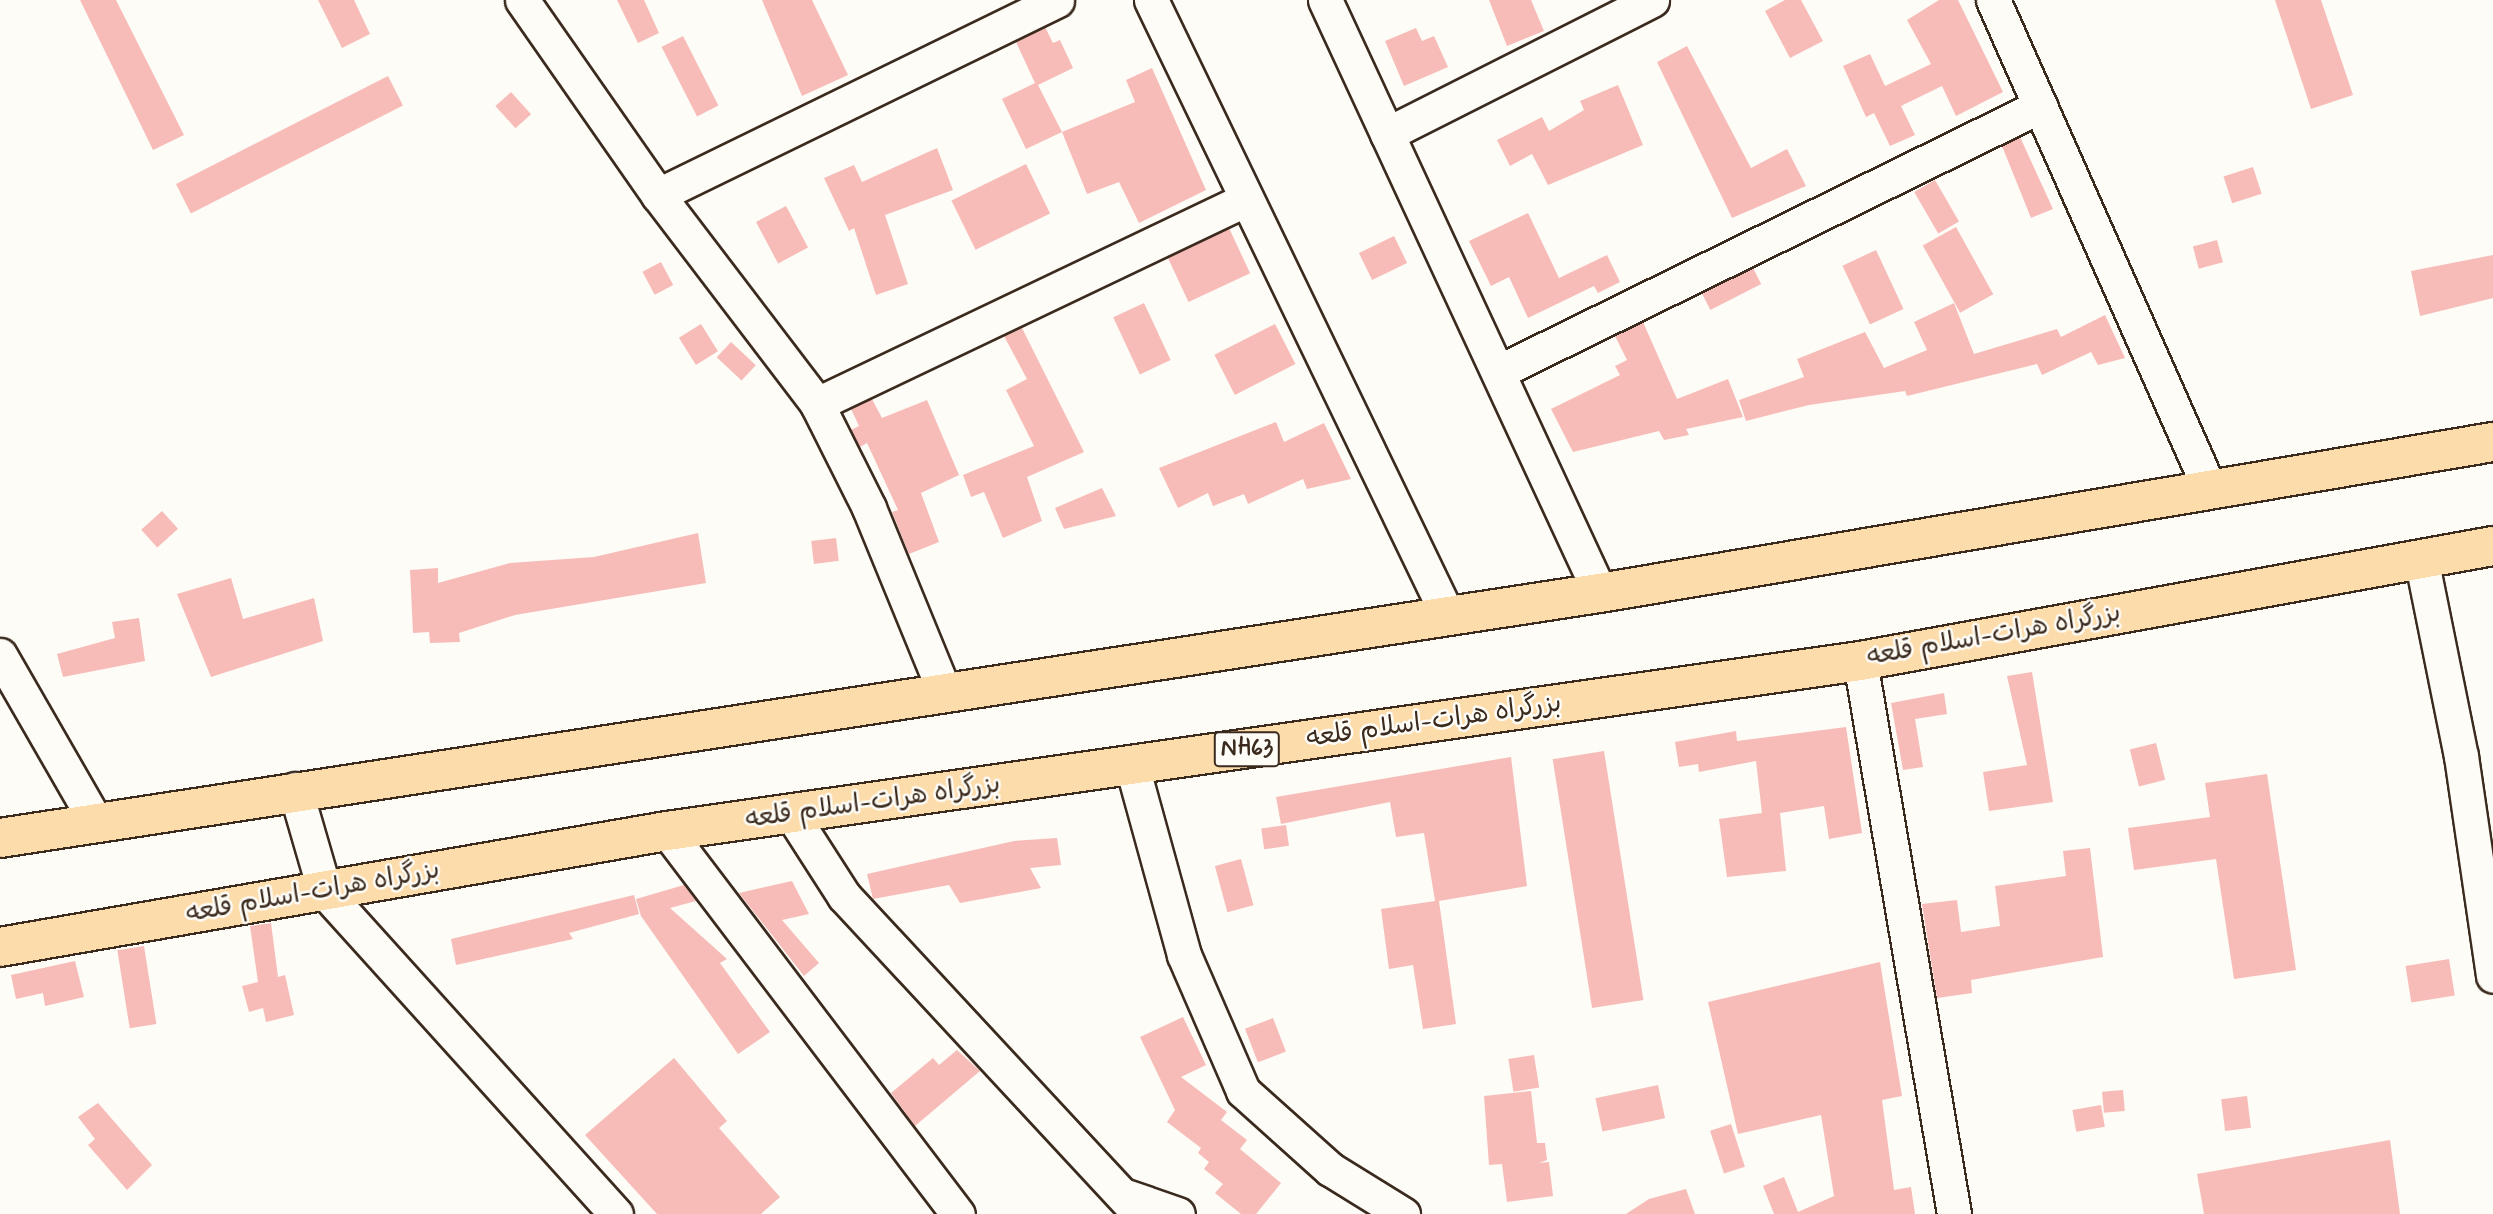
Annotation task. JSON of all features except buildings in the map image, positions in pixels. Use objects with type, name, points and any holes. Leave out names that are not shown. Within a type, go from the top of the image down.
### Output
[{"type":"highway","points":[[0,838],[295,789],[1600,593],[2493,442]]},
{"type":"highway","name":"بزرگراه هرات-اسلام قلعه","points":[[0,947],[667,831],[1860,661],[2493,546]]},
{"type":"street","points":[[522,0],[658,195],[817,404],[869,508],[945,693]]},
{"type":"street","points":[[658,195],[1057,0]]},
{"type":"street","points":[[1151,0],[1447,614]]},
{"type":"street","points":[[1325,0],[1600,593]]},
{"type":"street","points":[[1387,134],[1653,0]]},
{"type":"street","points":[[1993,0],[2210,490]]},
{"type":"street","points":[[1498,372],[2040,106]]},
{"type":"street","points":[[817,404],[1246,199]]},
{"type":"street","points":[[2421,558],[2462,756],[2493,976]]},
{"type":"street","points":[[0,655],[96,822]]},
{"type":"street","points":[[1860,661],[1954,1214]]},
{"type":"street","points":[[1132,766],[1184,955],[1243,1091],[1330,1168],[1404,1214]]},
{"type":"street","points":[[295,789],[325,891],[616,1214]]},
{"type":"street","points":[[792,815],[844,896],[1131,1204],[1178,1214]]},
{"type":"street","points":[[667,831],[958,1214]]}]
